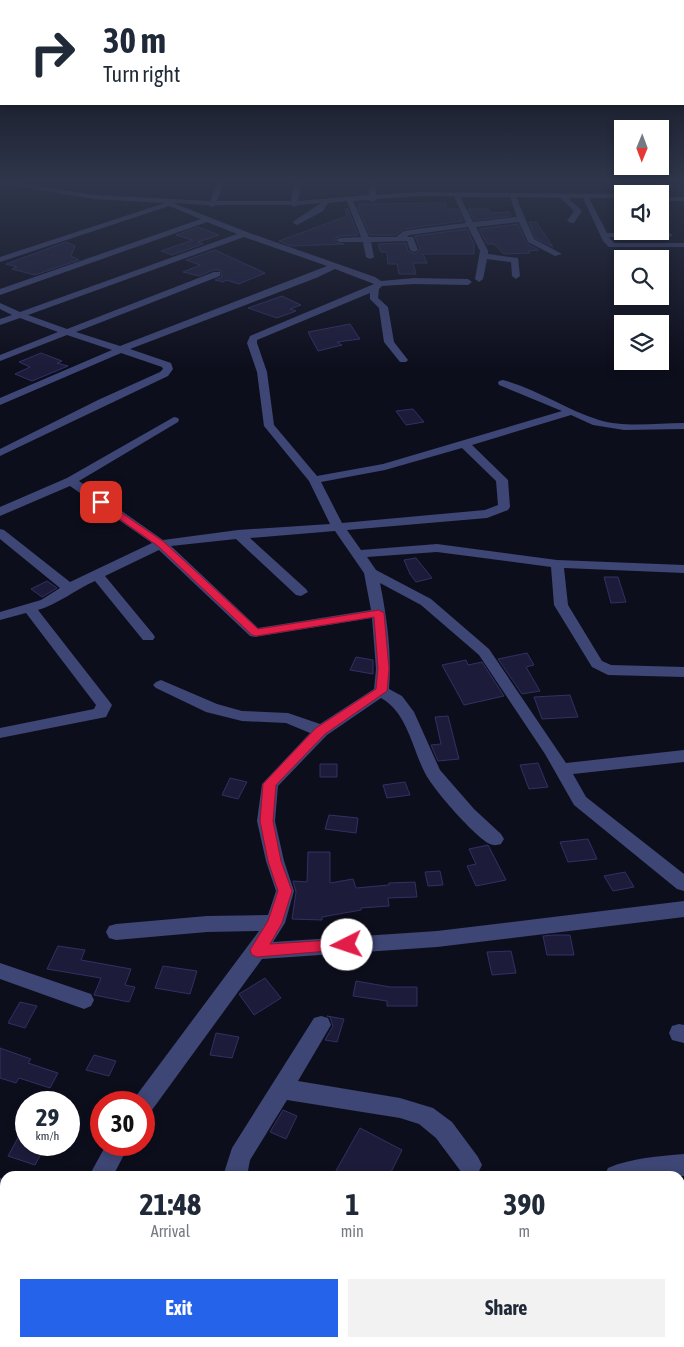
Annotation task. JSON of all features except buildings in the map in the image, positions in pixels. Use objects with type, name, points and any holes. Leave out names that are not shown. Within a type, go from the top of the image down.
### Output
[{"type":"street","points":[[0,260],[50,243]]},
{"type":"street","points":[[0,292],[141,243]]},
{"type":"street","points":[[0,322],[219,243]]},
{"type":"street","points":[[269,243],[372,279],[377,286],[374,299],[383,307],[389,342],[403,360]]},
{"type":"street","points":[[367,243],[370,257]]},
{"type":"street","points":[[411,243],[414,250]]},
{"type":"street","points":[[479,279],[484,252],[480,243]]},
{"type":"street","points":[[537,243],[558,254]]},
{"type":"street","points":[[609,243],[621,246],[684,245]]},
{"type":"street","points":[[483,256],[515,260],[516,276]]},
{"type":"street","points":[[0,402],[122,349],[313,276],[334,266]]},
{"type":"street","points":[[0,358],[217,274]]},
{"type":"street","points":[[153,1091],[275,923],[285,891],[274,861],[266,821],[270,784],[321,731],[381,691],[384,669],[379,613],[371,574],[338,526],[314,480],[270,426],[262,372],[252,343],[253,338],[377,286],[414,281],[468,282]]},
{"type":"street","points":[[0,306],[67,332],[122,349],[167,366],[168,369],[164,374],[0,452]]},
{"type":"street","points":[[503,383],[536,395],[597,423],[624,427],[684,426]]},
{"type":"street","points":[[314,480],[385,468],[571,412]]},
{"type":"street","points":[[0,512],[71,481],[174,420]]},
{"type":"street","points":[[0,616],[46,603],[96,574],[161,544],[238,534],[487,514],[504,508],[502,480],[464,443]]},
{"type":"street","points":[[71,481],[161,544],[256,633],[379,613]]},
{"type":"street","points":[[0,533],[69,588]]},
{"type":"street","points":[[238,534],[301,592]]},
{"type":"street","points":[[357,554],[437,548],[557,564],[684,568]]},
{"type":"street","points":[[557,564],[561,605],[597,664],[608,670],[684,672]]},
{"type":"street","points":[[96,574],[148,637]]},
{"type":"street","points":[[371,574],[426,602],[484,652],[580,801],[684,884]]},
{"type":"street","points":[[0,734],[100,713],[104,705],[30,609]]},
{"type":"street","points":[[161,685],[212,708],[242,716],[288,718],[321,731]]},
{"type":"street","points":[[381,691],[397,700],[408,716],[433,773],[468,814],[495,839]]},
{"type":"street","points":[[561,769],[684,756]]},
{"type":"street","points":[[257,950],[437,939],[684,909]]},
{"type":"street","points":[[116,932],[207,924],[275,923]]},
{"type":"street","points":[[0,971],[84,1000]]},
{"type":"street","points":[[236,1171],[240,1156],[322,1025]]},
{"type":"street","points":[[282,1089],[400,1108],[426,1115],[444,1130],[470,1165]]},
{"type":"street","points":[[104,1171],[112,1156]]},
{"type":"street","points":[[639,1171],[684,1165]]},
{"type":"route","points":[[101,502],[161,544],[195,578],[256,633],[379,613],[384,669],[381,691],[321,731],[270,784],[266,821],[274,861],[285,891],[275,923],[257,950],[347,945]]}]
